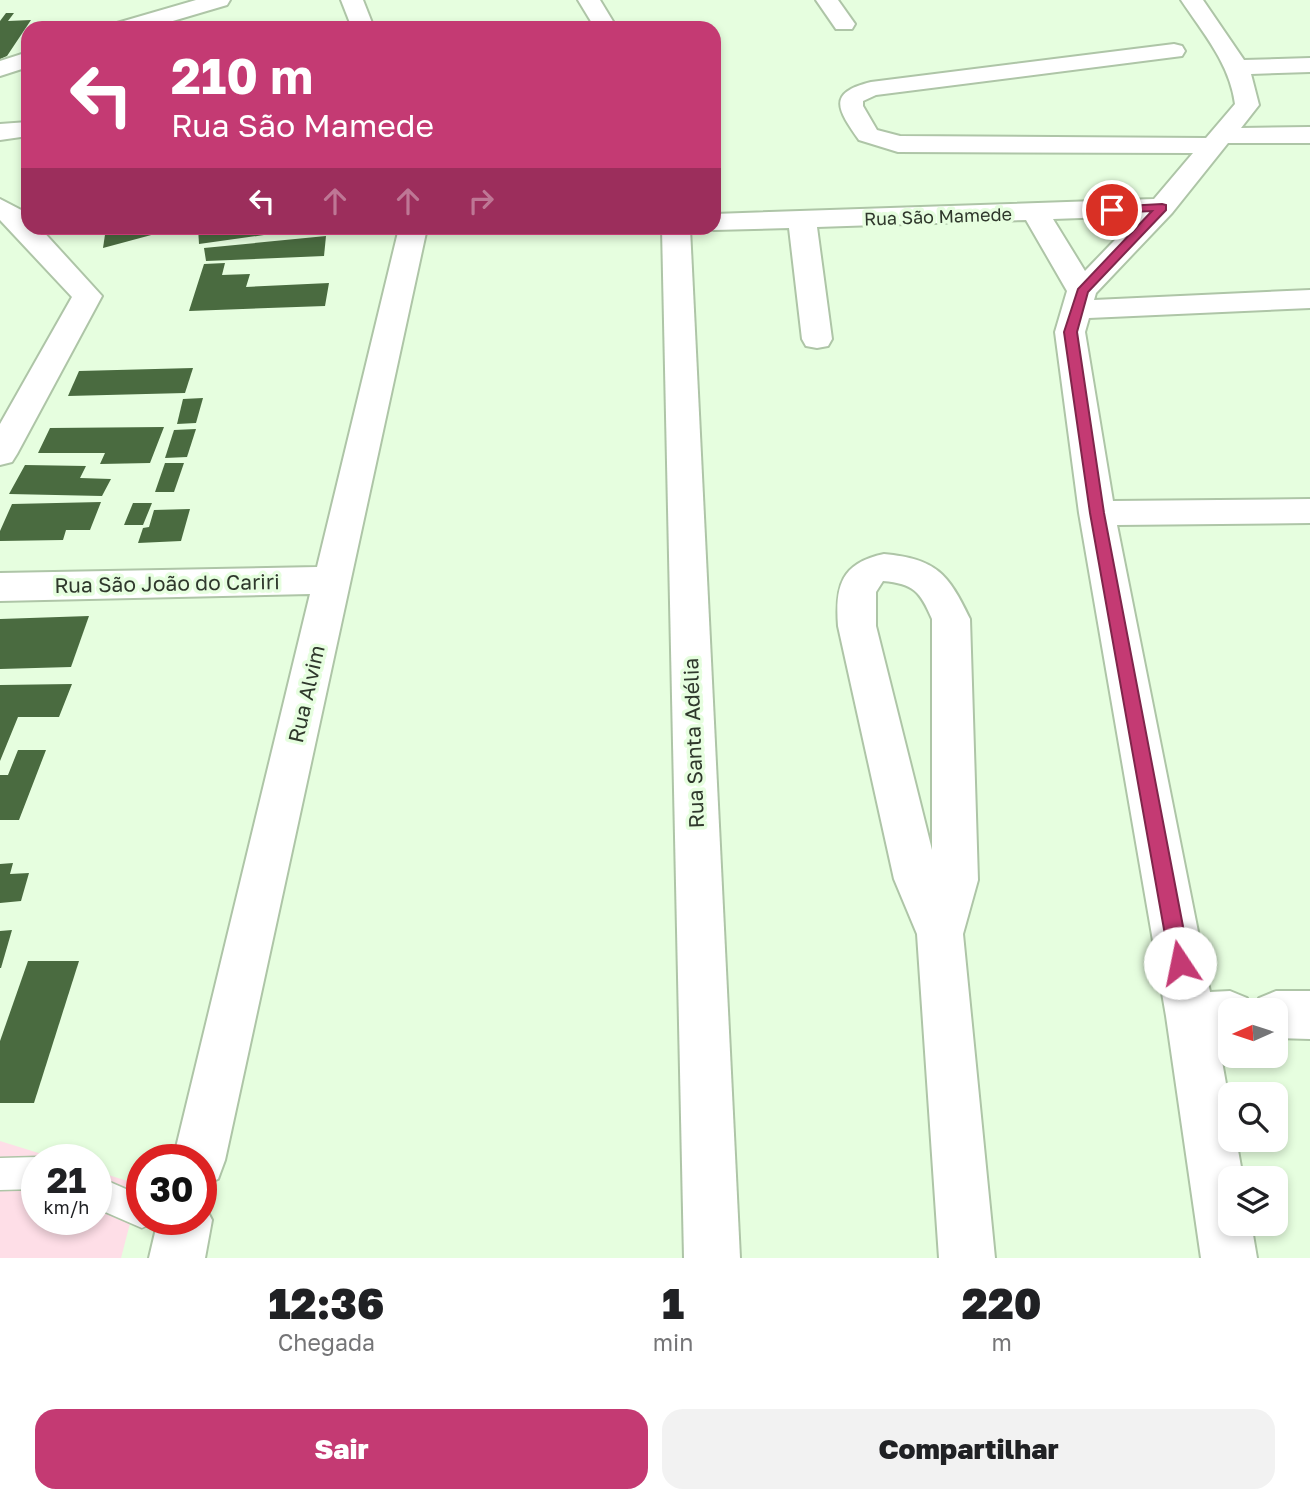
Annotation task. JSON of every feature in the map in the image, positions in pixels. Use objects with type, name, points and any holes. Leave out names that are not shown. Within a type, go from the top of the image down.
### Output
[{"type":"street","points":[[148,21],[219,0]]},
{"type":"street","points":[[352,0],[360,21]]},
{"type":"street","points":[[589,0],[602,21]]},
{"type":"street","points":[[827,0],[844,24]]},
{"type":"street","points":[[1192,0],[1235,67],[1247,91],[1247,105],[1219,141],[1079,301],[1070,332],[1097,513],[1210,1016],[1229,1258]]},
{"type":"street","points":[[1174,51],[871,89],[851,98],[851,106],[868,135],[898,144],[1219,141],[1310,135]]},
{"type":"street","points":[[0,69],[21,62]]},
{"type":"street","points":[[1235,67],[1310,65]]},
{"type":"street","points":[[0,132],[21,130]]},
{"type":"street","name":"Rua São Mamede","points":[[721,222],[1162,207]]},
{"type":"street","points":[[1036,213],[1079,301]]},
{"type":"street","points":[[802,221],[817,339]]},
{"type":"street","points":[[0,454],[87,296],[37,235]]},
{"type":"street","name":"Rua Alvim","points":[[203,1144],[410,235]]},
{"type":"street","name":"Rua Santa Adélia","points":[[676,235],[712,1258]]},
{"type":"street","points":[[1079,301],[1310,299]]},
{"type":"street","points":[[1097,513],[1310,511]]},
{"type":"street","points":[[940,934],[956,880],[951,618],[939,593],[923,576],[889,568],[872,569],[857,589],[857,626],[917,879],[940,934],[968,1258]]},
{"type":"street","name":"Rua São João do Cariri","points":[[0,587],[333,580]]},
{"type":"street","points":[[1288,1015],[1310,1015]]},
{"type":"lane","points":[[0,1174],[21,1173]]},
{"type":"shaded area","points":[[0,1141],[21,1148],[21,1235],[112,1235],[112,1176],[126,1181],[127,1235],[121,1258],[0,1258]]},
{"type":"building","points":[[6,13],[14,13],[8,21],[31,20],[21,21],[21,35],[7,56],[0,59],[0,21]]},
{"type":"building","points":[[105,235],[151,235],[103,248]]},
{"type":"building","points":[[198,235],[264,235],[199,244]]},
{"type":"building","points":[[326,236],[324,256],[206,261],[204,248]]},
{"type":"building","points":[[225,263],[222,275],[250,274],[246,287],[329,283],[325,306],[189,311],[204,264]]},
{"type":"building","points":[[193,368],[185,393],[68,396],[79,371]]},
{"type":"building","points":[[203,398],[196,423],[177,424],[183,399]]},
{"type":"building","points":[[164,427],[150,463],[100,464],[105,453],[38,453],[50,428]]},
{"type":"building","points":[[196,429],[187,457],[165,458],[174,430]]},
{"type":"building","points":[[165,463],[184,463],[174,492],[155,492]]},
{"type":"building","points":[[25,465],[86,466],[80,478],[111,479],[102,496],[9,494]]},
{"type":"building","points":[[101,502],[90,530],[66,530],[63,540],[0,541],[0,531],[12,504]]},
{"type":"building","points":[[133,503],[152,503],[143,525],[124,525]]},
{"type":"building","points":[[190,509],[181,541],[138,543],[143,528],[149,527],[154,510]]},
{"type":"building","points":[[89,616],[71,667],[0,669],[0,619]]},
{"type":"building","points":[[72,684],[59,717],[18,717],[0,761],[0,685]]},
{"type":"building","points":[[18,750],[46,750],[19,820],[0,820],[0,775],[8,775]]},
{"type":"building","points":[[13,863],[10,874],[29,873],[21,901],[0,903],[0,864]]},
{"type":"building","points":[[12,930],[1,968],[0,968],[0,931]]},
{"type":"building","points":[[28,961],[79,961],[34,1103],[0,1103],[0,1041]]},
{"type":"route","points":[[1112,210],[1162,207],[1083,291],[1070,332],[1097,513],[1180,963]]}]
